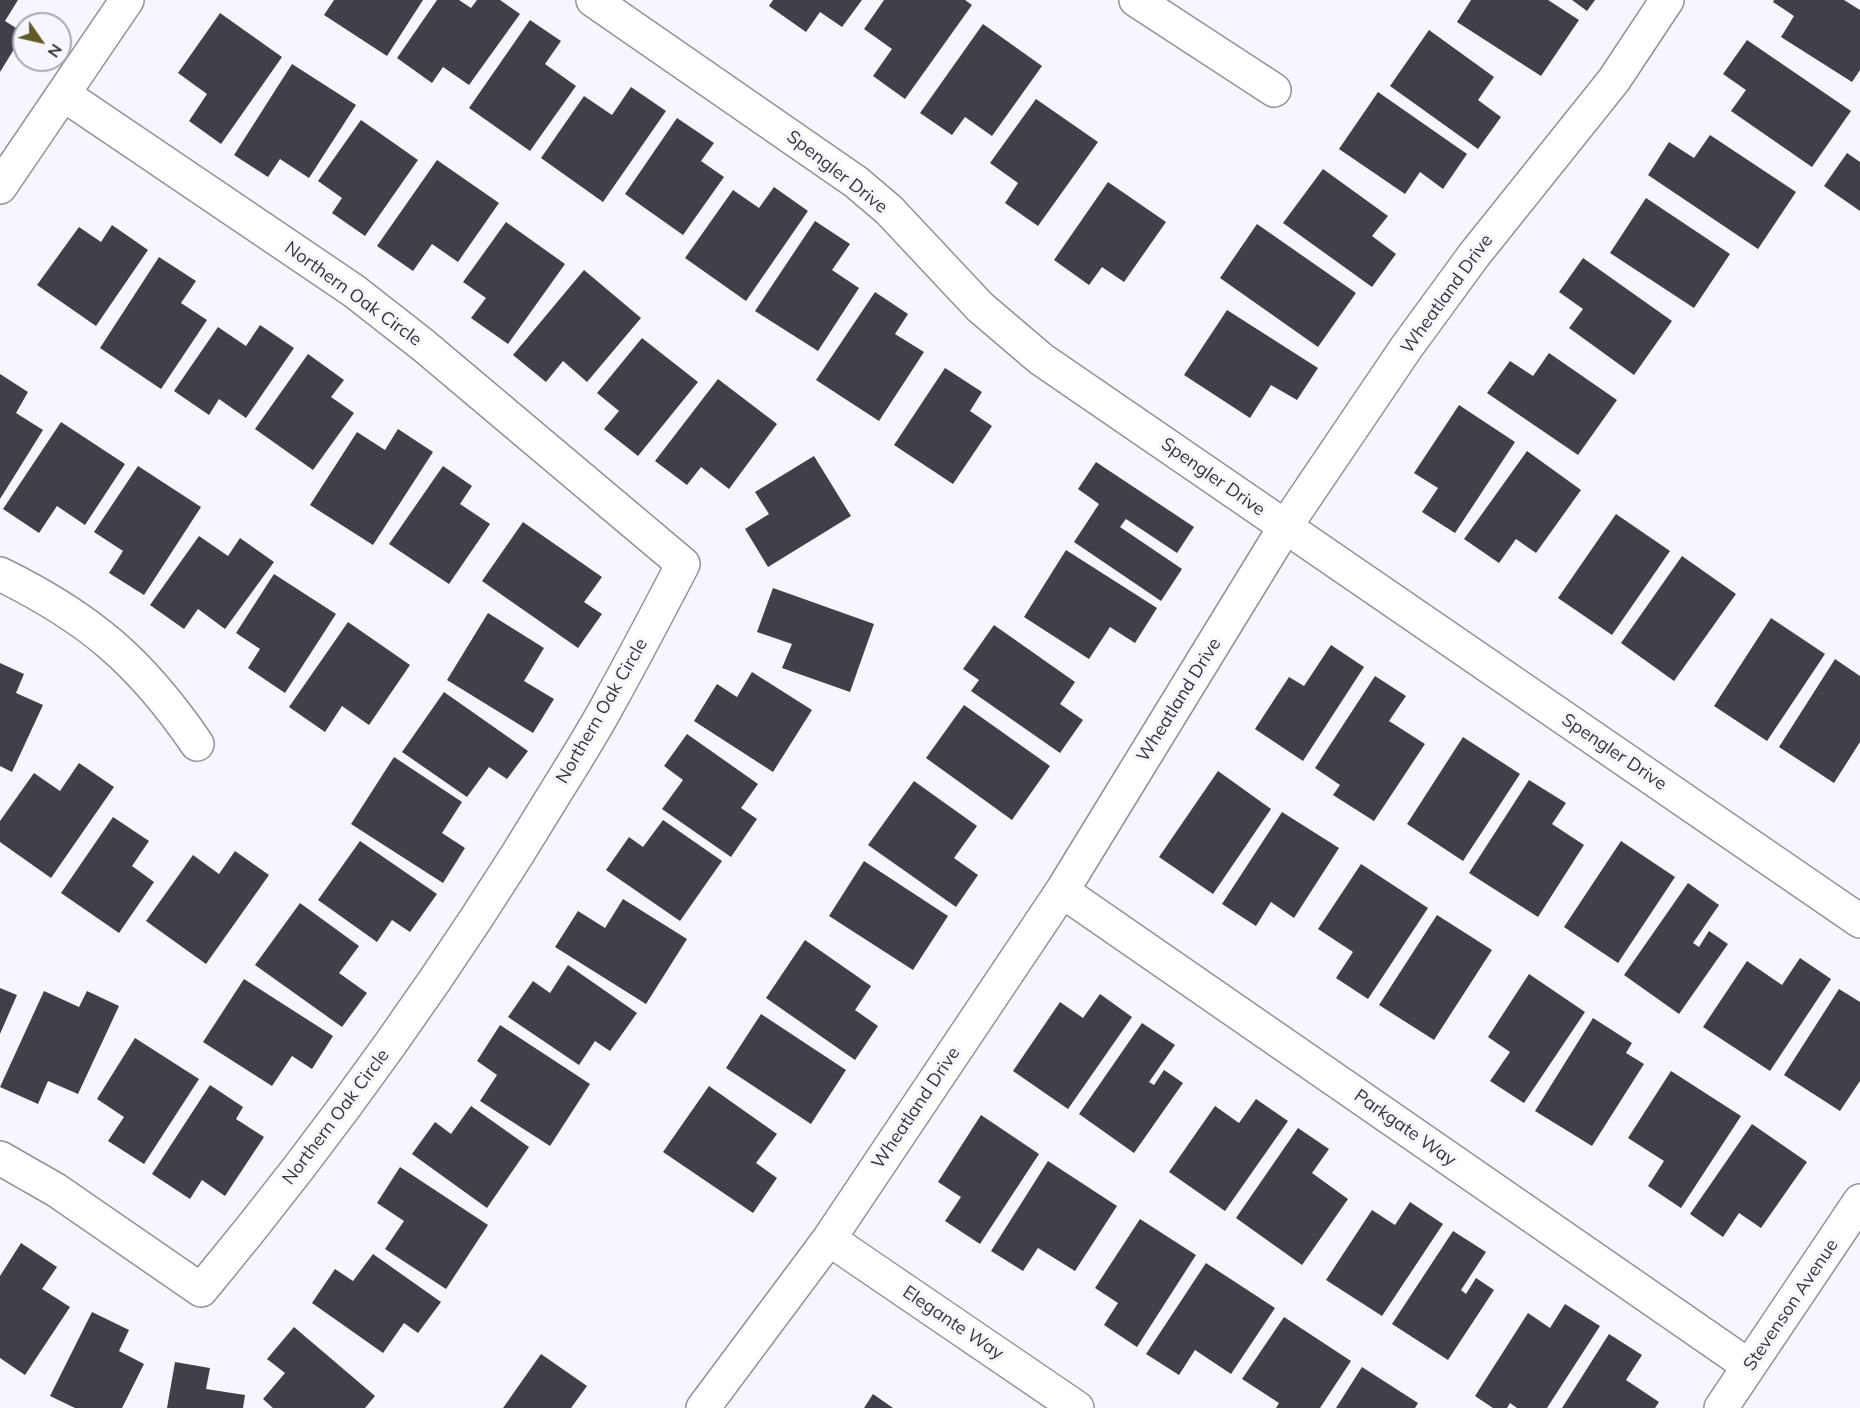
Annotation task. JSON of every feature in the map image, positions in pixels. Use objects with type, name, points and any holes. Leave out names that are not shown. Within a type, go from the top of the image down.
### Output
[{"type":"street","points":[[0,187],[127,0]]},
{"type":"street","name":"Spengler Drive","points":[[593,0],[856,182],[889,210],[980,306],[1041,359],[1860,921]]},
{"type":"street","points":[[1136,0],[1274,90]]},
{"type":"street","name":"Wheatland Drive","points":[[703,1408],[829,1239],[1062,891],[1285,527],[1406,348],[1460,273],[1614,80],[1667,0]]},
{"type":"street","name":"Northern Oak Circle","points":[[0,1158],[56,1190],[201,1290],[243,1240],[363,1085],[444,969],[510,869],[610,702],[683,564],[423,345],[354,291],[63,94]]},
{"type":"street","points":[[0,574],[74,614],[109,642],[142,673],[171,707],[197,744]]},
{"type":"street","name":"Parkgate Way","points":[[1062,891],[1749,1366]]},
{"type":"street","name":"Stevenson Avenue","points":[[1721,1408],[1860,1201]]},
{"type":"street","name":"Elegante Way","points":[[829,1239],[1077,1408]]},
{"type":"building","points":[[0,0],[18,0],[5,21],[12,25],[12,52],[0,72]]},
{"type":"building","points":[[334,0],[423,0],[387,56],[324,15]]},
{"type":"building","points":[[437,0],[459,0],[471,8],[477,0],[500,0],[520,14],[469,85],[443,67],[432,83],[397,58]]},
{"type":"building","points":[[773,0],[862,0],[842,27],[820,12],[806,32],[769,6]]},
{"type":"building","points":[[884,0],[965,0],[972,5],[905,99],[873,76],[892,49],[864,29]]},
{"type":"building","points":[[1471,0],[1548,0],[1579,20],[1541,76],[1457,22]]},
{"type":"building","points":[[1572,0],[1595,0],[1587,11]]},
{"type":"building","points":[[1774,0],[1844,0],[1860,10],[1860,70],[1852,82],[1781,37],[1794,16],[1773,2]]},
{"type":"building","points":[[220,13],[282,57],[221,144],[189,121],[207,94],[178,73]]},
{"type":"building","points":[[530,20],[561,41],[545,64],[576,86],[530,151],[469,108]]},
{"type":"building","points":[[983,24],[1042,66],[992,136],[965,117],[952,135],[920,113]]},
{"type":"building","points":[[1429,30],[1494,77],[1478,100],[1501,117],[1478,149],[1390,86]]},
{"type":"building","points":[[1747,40],[1851,111],[1812,167],[1731,111],[1746,90],[1723,74]]},
{"type":"building","points":[[292,64],[356,105],[309,178],[280,159],[268,177],[234,155]]},
{"type":"building","points":[[631,87],[666,111],[603,202],[541,158],[584,96],[612,115]]},
{"type":"building","points":[[1378,92],[1467,154],[1443,189],[1420,172],[1405,194],[1339,149]]},
{"type":"building","points":[[1036,99],[1098,142],[1038,226],[1005,203],[1018,183],[990,163]]},
{"type":"building","points":[[677,118],[714,143],[701,161],[724,177],[683,235],[625,194]]},
{"type":"building","points":[[361,120],[418,160],[365,236],[332,213],[342,198],[318,181]]},
{"type":"building","points":[[1710,135],[1796,192],[1758,249],[1648,175],[1669,142],[1694,158]]},
{"type":"building","points":[[1847,153],[1860,162],[1860,211],[1824,186]]},
{"type":"building","points":[[437,160],[499,203],[458,262],[432,244],[413,271],[377,246]]},
{"type":"building","points":[[1323,169],[1388,216],[1372,236],[1396,254],[1372,287],[1283,223]]},
{"type":"building","points":[[1108,182],[1166,222],[1124,282],[1102,267],[1089,285],[1054,260]]},
{"type":"building","points":[[774,187],[808,211],[746,301],[685,258],[733,190],[759,208]]},
{"type":"building","points":[[1646,198],[1730,254],[1694,308],[1610,253]]},
{"type":"building","points":[[815,221],[850,244],[832,270],[859,288],[818,351],[755,311]]},
{"type":"building","points":[[506,222],[565,264],[508,344],[471,318],[486,298],[463,282]]},
{"type":"building","points":[[1257,224],[1356,293],[1318,347],[1220,278]]},
{"type":"building","points":[[112,225],[148,250],[96,326],[37,285],[79,227],[101,242]]},
{"type":"building","points":[[159,257],[196,281],[181,303],[207,320],[161,389],[100,348]]},
{"type":"building","points":[[1583,258],[1672,321],[1634,375],[1569,328],[1583,309],[1559,292]]},
{"type":"building","points":[[584,270],[641,318],[587,382],[563,361],[546,382],[513,355]]},
{"type":"building","points":[[875,292],[908,314],[895,334],[924,352],[879,421],[816,380]]},
{"type":"building","points":[[1227,310],[1318,368],[1297,400],[1271,385],[1250,418],[1184,375]]},
{"type":"building","points":[[260,325],[294,348],[246,418],[219,399],[209,415],[174,391],[218,327],[246,346]]},
{"type":"building","points":[[642,338],[698,382],[638,456],[604,429],[619,411],[597,393]]},
{"type":"building","points":[[1549,353],[1617,400],[1578,455],[1487,393],[1510,361],[1533,376]]},
{"type":"building","points":[[308,354],[344,380],[331,397],[354,413],[313,470],[255,429]]},
{"type":"building","points":[[945,368],[982,392],[970,411],[992,426],[953,484],[894,445]]},
{"type":"building","points":[[0,374],[28,392],[16,413],[43,430],[0,499]]},
{"type":"building","points":[[718,379],[777,424],[729,489],[701,467],[687,485],[655,461]]},
{"type":"building","points":[[1459,405],[1515,442],[1455,533],[1422,512],[1438,488],[1414,473]]},
{"type":"building","points":[[61,422],[125,464],[85,525],[57,506],[39,533],[3,509]]},
{"type":"building","points":[[398,429],[433,452],[373,545],[310,505],[357,432],[385,450]]},
{"type":"building","points":[[1527,451],[1581,490],[1536,553],[1516,539],[1499,563],[1464,539]]},
{"type":"building","points":[[814,456],[851,516],[768,567],[745,529],[769,514],[755,492]]},
{"type":"building","points":[[1096,462],[1194,527],[1177,553],[1126,519],[1120,527],[1182,569],[1161,601],[1074,542],[1099,504],[1078,489]]},
{"type":"building","points":[[138,466],[201,507],[144,595],[109,573],[123,551],[94,532]]},
{"type":"building","points":[[443,466],[472,486],[460,504],[490,524],[449,584],[389,544]]},
{"type":"building","points":[[1616,514],[1670,551],[1612,635],[1558,598]]},
{"type":"building","points":[[523,522],[602,577],[584,602],[602,614],[578,648],[482,581]]},
{"type":"building","points":[[199,536],[228,556],[240,538],[274,562],[225,629],[198,609],[184,629],[150,605]]},
{"type":"building","points":[[1066,550],[1157,608],[1135,643],[1110,627],[1089,659],[1024,617]]},
{"type":"building","points":[[1682,556],[1736,594],[1674,681],[1621,643]]},
{"type":"building","points":[[274,574],[336,614],[285,693],[248,668],[260,649],[236,633]]},
{"type":"building","points":[[773,588],[874,624],[850,692],[782,668],[792,644],[757,632]]},
{"type":"building","points":[[488,613],[544,648],[524,681],[554,699],[533,733],[447,680]]},
{"type":"building","points":[[1771,618],[1825,654],[1767,741],[1714,706]]},
{"type":"building","points":[[348,622],[410,665],[369,725],[342,706],[325,732],[289,707]]},
{"type":"building","points":[[994,625],[1075,682],[1060,704],[1083,720],[1060,753],[971,691],[979,680],[963,669]]},
{"type":"building","points":[[1331,645],[1364,667],[1303,761],[1255,729],[1289,677],[1304,686]]},
{"type":"building","points":[[1835,659],[1860,676],[1860,742],[1834,783],[1779,747]]},
{"type":"building","points":[[0,663],[24,674],[16,693],[43,705],[12,772],[0,766]]},
{"type":"building","points":[[752,672],[812,710],[773,772],[694,721],[717,684],[737,697]]},
{"type":"building","points":[[1375,676],[1406,696],[1389,721],[1425,744],[1374,821],[1333,795],[1340,785],[1315,768]]},
{"type":"building","points":[[444,692],[528,751],[507,779],[489,767],[467,797],[402,752]]},
{"type":"building","points":[[964,705],[1050,766],[1012,820],[926,758]]},
{"type":"building","points":[[687,734],[758,784],[741,808],[757,819],[731,857],[662,809],[683,780],[664,766]]},
{"type":"building","points":[[1463,737],[1520,774],[1463,861],[1407,824]]},
{"type":"building","points":[[394,757],[462,802],[442,833],[465,848],[443,883],[351,824]]},
{"type":"building","points":[[79,763],[114,787],[51,878],[0,842],[0,821],[34,773],[60,791]]},
{"type":"building","points":[[1218,771],[1271,809],[1213,894],[1159,857]]},
{"type":"building","points":[[1529,780],[1566,803],[1552,824],[1584,845],[1538,917],[1469,873]]},
{"type":"building","points":[[914,781],[977,826],[954,858],[978,875],[956,907],[868,845]]},
{"type":"building","points":[[1282,812],[1339,848],[1294,918],[1271,902],[1256,926],[1222,904]]},
{"type":"building","points":[[113,817],[149,841],[132,866],[154,882],[119,933],[61,893]]},
{"type":"building","points":[[663,820],[722,861],[680,921],[606,870],[629,837],[643,847]]},
{"type":"building","points":[[360,841],[437,894],[410,932],[392,920],[377,942],[318,900]]},
{"type":"building","points":[[1621,841],[1675,877],[1618,963],[1564,927]]},
{"type":"building","points":[[235,851],[269,875],[206,964],[146,921],[193,855],[219,874]]},
{"type":"building","points":[[864,861],[948,916],[913,970],[829,916]]},
{"type":"building","points":[[1361,864],[1428,908],[1368,999],[1336,978],[1353,952],[1318,929]]},
{"type":"building","points":[[1688,883],[1719,905],[1693,943],[1699,947],[1709,931],[1728,944],[1679,1014],[1624,975]]},
{"type":"building","points":[[623,899],[687,939],[646,1004],[555,947],[578,911],[605,928]]},
{"type":"building","points":[[300,903],[359,946],[339,973],[367,993],[342,1027],[255,965]]},
{"type":"building","points":[[1437,915],[1492,950],[1434,1040],[1379,1005]]},
{"type":"building","points":[[805,940],[871,986],[855,1010],[878,1026],[855,1060],[766,998]]},
{"type":"building","points":[[1800,958],[1831,979],[1770,1071],[1703,1027],[1747,961],[1782,985]]},
{"type":"building","points":[[568,965],[637,1013],[610,1051],[595,1041],[579,1065],[508,1017],[533,981],[550,993]]},
{"type":"building","points":[[1529,974],[1585,1012],[1524,1103],[1490,1081],[1510,1052],[1488,1037]]},
{"type":"building","points":[[244,979],[333,1036],[312,1069],[292,1056],[272,1086],[203,1042]]},
{"type":"building","points":[[0,988],[17,995],[0,1034]]},
{"type":"building","points":[[1839,989],[1860,1002],[1860,1081],[1840,1111],[1784,1075]]},
{"type":"building","points":[[44,991],[79,1007],[87,991],[119,1006],[78,1094],[48,1081],[38,1104],[0,1087]]},
{"type":"building","points":[[1100,994],[1132,1017],[1068,1109],[1013,1071],[1060,1002],[1083,1018]]},
{"type":"building","points":[[761,1014],[846,1070],[811,1124],[726,1068]]},
{"type":"building","points":[[1593,1018],[1632,1043],[1626,1053],[1644,1064],[1592,1146],[1535,1111]]},
{"type":"building","points":[[1142,1023],[1175,1045],[1149,1082],[1154,1085],[1164,1070],[1183,1083],[1134,1153],[1079,1114]]},
{"type":"building","points":[[500,1025],[590,1084],[550,1146],[480,1101],[497,1075],[477,1061]]},
{"type":"building","points":[[135,1038],[199,1079],[144,1164],[108,1141],[124,1117],[97,1099]]},
{"type":"building","points":[[1671,1071],[1741,1116],[1681,1208],[1648,1186],[1664,1161],[1628,1138]]},
{"type":"building","points":[[210,1085],[243,1107],[236,1119],[264,1137],[225,1196],[202,1180],[190,1199],[152,1174]]},
{"type":"building","points":[[709,1086],[777,1134],[756,1163],[777,1178],[753,1213],[663,1152]]},
{"type":"building","points":[[1256,1099],[1288,1121],[1225,1211],[1169,1172],[1215,1106],[1239,1123]]},
{"type":"building","points":[[471,1106],[529,1147],[487,1208],[412,1154],[435,1122],[451,1134]]},
{"type":"building","points":[[981,1115],[1039,1154],[980,1244],[945,1221],[961,1197],[938,1182]]},
{"type":"building","points":[[1752,1124],[1807,1162],[1761,1228],[1739,1213],[1723,1237],[1690,1214]]},
{"type":"building","points":[[1298,1128],[1329,1149],[1312,1173],[1348,1199],[1302,1265],[1236,1218]]},
{"type":"building","points":[[1048,1161],[1117,1206],[1075,1271],[1038,1248],[1023,1271],[991,1251]]},
{"type":"building","points":[[400,1167],[488,1225],[446,1289],[385,1249],[404,1221],[377,1203]]},
{"type":"building","points":[[1410,1202],[1443,1224],[1382,1316],[1326,1280],[1372,1210],[1395,1225]]},
{"type":"building","points":[[1140,1219],[1196,1255],[1137,1347],[1104,1325],[1118,1303],[1095,1288]]},
{"type":"building","points":[[1453,1231],[1486,1252],[1461,1290],[1466,1294],[1476,1278],[1494,1290],[1448,1360],[1392,1324]]},
{"type":"building","points":[[21,1243],[57,1267],[42,1289],[70,1307],[25,1375],[0,1358],[0,1276]]},
{"type":"building","points":[[373,1254],[441,1302],[418,1333],[404,1323],[383,1353],[312,1303],[335,1269],[353,1281]]},
{"type":"building","points":[[1206,1263],[1275,1308],[1231,1374],[1195,1350],[1179,1375],[1146,1354]]},
{"type":"building","points":[[1565,1304],[1600,1326],[1547,1408],[1517,1408],[1510,1403],[1507,1408],[1493,1408],[1475,1396],[1528,1313],[1550,1328]]},
{"type":"building","points":[[92,1312],[129,1330],[119,1351],[144,1364],[122,1408],[75,1408],[50,1396]]},
{"type":"building","points":[[1284,1317],[1351,1361],[1320,1408],[1276,1408],[1279,1403],[1242,1379]]},
{"type":"building","points":[[294,1327],[375,1396],[365,1408],[273,1408],[263,1399],[285,1373],[267,1359]]},
{"type":"building","points":[[1609,1334],[1642,1355],[1626,1380],[1659,1402],[1655,1408],[1562,1408]]},
{"type":"building","points":[[541,1354],[587,1386],[571,1408],[503,1408]]},
{"type":"building","points":[[175,1362],[210,1368],[206,1389],[245,1395],[243,1408],[167,1408]]},
{"type":"building","points":[[1362,1367],[1418,1403],[1415,1408],[1336,1408]]},
{"type":"building","points":[[873,1394],[893,1408],[864,1408]]}]
